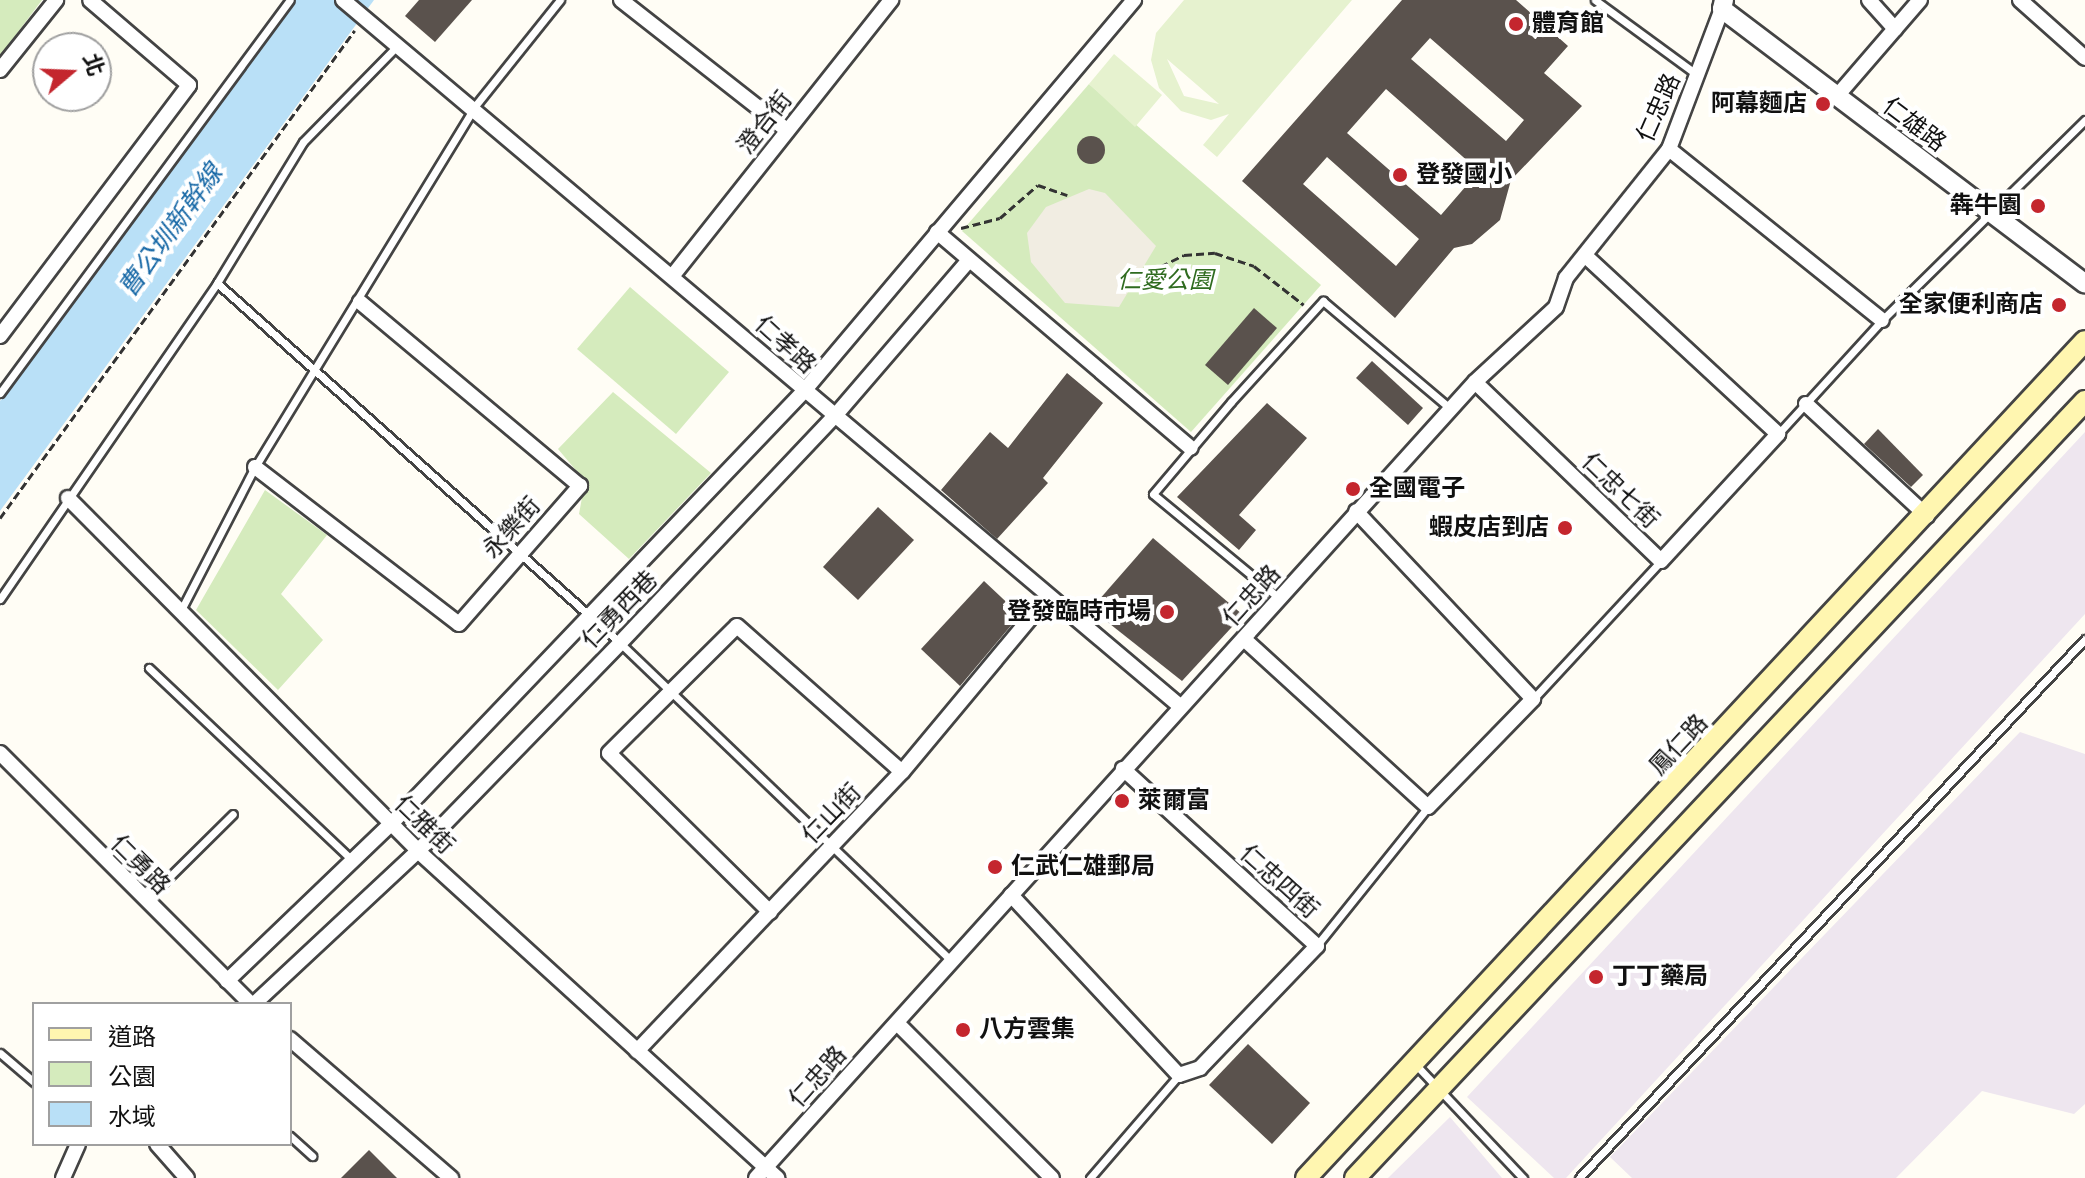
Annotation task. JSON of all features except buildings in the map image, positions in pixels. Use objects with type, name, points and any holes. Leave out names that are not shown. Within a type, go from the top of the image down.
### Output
[{"type":"main road","name":"鳳仁路","points":[[1306,1178],[1927,516],[2085,341]]},
{"type":"main road","points":[[1355,1178],[2085,401]]},
{"type":"street","points":[[0,70],[56,0]]},
{"type":"street","points":[[0,336],[189,85],[90,0]]},
{"type":"street","name":"仁孝路","points":[[343,0],[475,106],[674,274],[834,417],[1180,706]]},
{"type":"street","points":[[621,0],[787,130]]},
{"type":"street","name":"仁勇西巷","points":[[227,981],[391,824],[804,391],[1134,0]]},
{"type":"street","points":[[1869,0],[1895,29]]},
{"type":"street","points":[[1837,96],[1920,0]]},
{"type":"street","points":[[2020,0],[2085,58]]},
{"type":"street","name":"澄合街","points":[[674,274],[889,1]]},
{"type":"street","name":"仁忠路","points":[[766,1175],[951,960],[1244,639],[1356,511],[1475,382],[1556,307],[1566,278],[1669,149],[1723,5]]},
{"type":"street","name":"仁雄路","points":[[1723,5],[1837,96],[2085,284]]},
{"type":"street","points":[[1669,149],[1882,320]]},
{"type":"street","points":[[937,232],[1191,448]]},
{"type":"street","points":[[1585,255],[1778,434]]},
{"type":"street","name":"仁勇西巷","points":[[255,1002],[418,851],[620,643],[834,417],[969,260]]},
{"type":"street","name":"永樂街","points":[[255,467],[459,624],[517,554],[580,486],[360,302]]},
{"type":"street","name":"仁忠七街","points":[[1475,382],[1661,561],[1778,434]]},
{"type":"street","points":[[1806,404],[1927,516]]},
{"type":"street","name":"仁雅街","points":[[68,498],[418,851],[637,1051],[766,1175]]},
{"type":"street","points":[[1244,639],[1428,807],[1533,699],[1356,511]]},
{"type":"street","name":"仁山街","points":[[637,1051],[902,772],[1048,597]]},
{"type":"street","points":[[770,912],[609,753],[737,626],[902,772]]},
{"type":"street","name":"仁勇路","points":[[0,753],[144,901],[251,1002]]},
{"type":"street","name":"仁忠四街","points":[[1123,769],[1317,946],[1200,1068],[1179,1075]]},
{"type":"street","points":[[1011,895],[1179,1075]]},
{"type":"street","points":[[897,1023],[1052,1178]]},
{"type":"street","points":[[292,1041],[451,1178]]},
{"type":"street","points":[[63,1178],[77,1146]]},
{"type":"street","points":[[159,1146],[187,1178]]},
{"type":"lane","points":[[0,393],[290,0]]},
{"type":"lane","points":[[180,612],[255,467],[317,375],[475,106],[560,0]]},
{"type":"lane","points":[[1595,0],[1698,76]]},
{"type":"lane","points":[[0,599],[217,283],[303,142],[400,43]]},
{"type":"lane","points":[[1778,434],[1882,320],[1994,215],[2085,120]]},
{"type":"lane","points":[[217,283],[671,690],[829,849],[951,960]]},
{"type":"lane","points":[[1279,598],[1153,494],[1312,313],[1323,301],[1451,409]]},
{"type":"lane","points":[[1533,699],[1661,561]]},
{"type":"lane","points":[[1579,1178],[2085,639]]},
{"type":"lane","points":[[149,668],[352,860]]},
{"type":"lane","points":[[1317,946],[1428,807]]},
{"type":"lane","points":[[144,901],[233,814]]},
{"type":"lane","points":[[0,1053],[32,1080]]},
{"type":"lane","points":[[1414,1063],[1523,1178]]},
{"type":"lane","points":[[1090,1178],[1179,1075]]},
{"type":"lane","points":[[292,1138],[312,1156]]},
{"type":"path","points":[[0,518],[313,78],[364,15]]},
{"type":"path","points":[[937,232],[1000,218],[1038,185],[1067,195]]},
{"type":"path","points":[[1139,277],[1184,255],[1215,253],[1254,266],[1312,313]]},
{"type":"shaded area","points":[[1089,189],[1105,193],[1156,246],[1119,307],[1065,303],[1031,262],[1027,233],[1046,207]]},
{"type":"shaded area","points":[[2085,432],[2085,614],[1566,1178],[1554,1178],[1467,1097]]},
{"type":"shaded area","points":[[2020,732],[2085,754],[2085,1104],[2074,1114],[1982,1091],[1896,1178],[1632,1178],[1610,1157]]},
{"type":"shaded area","points":[[1450,1117],[1502,1178],[1388,1178]]},
{"type":"green space","points":[[0,0],[42,0],[0,56]]},
{"type":"green space","points":[[1184,0],[1352,0],[1217,157],[1203,145],[1229,114],[1211,120],[1181,111],[1159,88],[1151,60],[1156,33]],"holes":[[[1167,59],[1219,104],[1184,96]]]},
{"type":"green space","points":[[1114,54],[1162,95],[1135,127],[1089,84]]},
{"type":"green space","name":"仁愛公園","points":[[1089,84],[1321,285],[1191,432],[962,231]]},
{"type":"green space","points":[[630,287],[729,372],[676,434],[577,349]]},
{"type":"green space","points":[[613,392],[711,473],[629,559],[579,514],[585,481],[558,449]]},
{"type":"green space","points":[[265,490],[327,535],[281,594],[323,640],[278,690],[196,610]]},
{"type":"water","name":"曹公圳新幹線","points":[[291,0],[374,0],[0,511],[0,401]]},
{"type":"place","name":"體育館","points":[[1516,24]]},
{"type":"place","name":"阿幕麵店","points":[[1823,104]]},
{"type":"place","name":"登發國小","points":[[1400,175]]},
{"type":"place","name":"犇牛園","points":[[2038,206]]},
{"type":"place","name":"全家便利商店","points":[[2059,305]]},
{"type":"place","name":"全國電子","points":[[1353,489]]},
{"type":"place","name":"蝦皮店到店","points":[[1565,528]]},
{"type":"place","name":"登發臨時市場","points":[[1167,612]]},
{"type":"place","name":"萊爾富","points":[[1122,801]]},
{"type":"place","name":"仁武仁雄郵局","points":[[995,867]]},
{"type":"place","name":"丁丁藥局","points":[[1596,977]]},
{"type":"place","name":"八方雲集","points":[[963,1030]]}]
